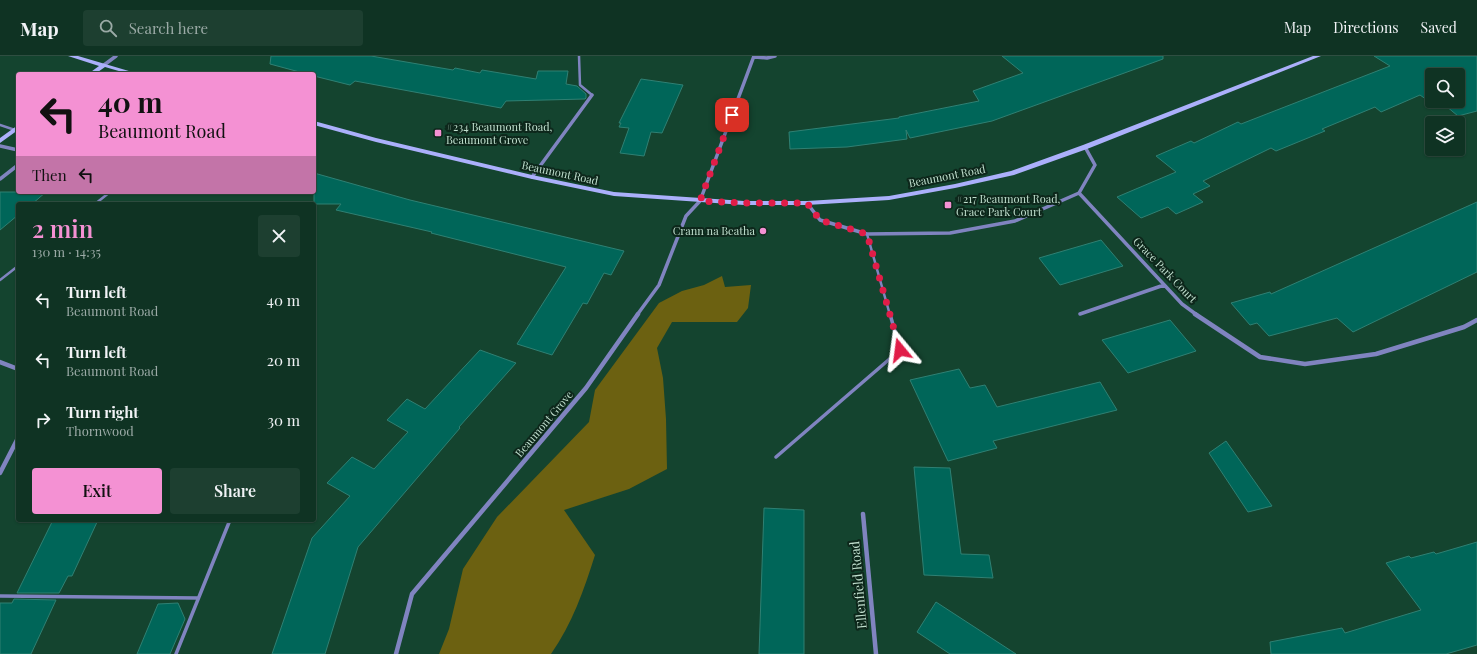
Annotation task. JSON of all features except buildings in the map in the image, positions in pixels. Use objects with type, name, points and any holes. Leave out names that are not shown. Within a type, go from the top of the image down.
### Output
[{"type":"street","points":[[71,56],[129,72]]},
{"type":"street","points":[[94,72],[116,56]]},
{"type":"street","points":[[700,201],[754,57],[767,58],[775,56]]},
{"type":"street","name":"Beaumont Road","points":[[316,124],[376,140],[532,177],[614,194],[744,203],[807,203],[889,198],[955,186],[1012,173],[1085,148],[1318,56]]},
{"type":"street","points":[[532,177],[592,95]]},
{"type":"street","points":[[0,141],[16,130]]},
{"type":"street","points":[[0,146],[16,150]]},
{"type":"street","points":[[807,203],[820,220],[867,234],[950,233],[1015,221],[1079,194],[1096,165],[1085,148]]},
{"type":"street","points":[[0,179],[16,167]]},
{"type":"street","name":"Grace Park Court","points":[[1079,194],[1114,229],[1182,304],[1208,324],[1260,357],[1305,364],[1376,354],[1464,327],[1477,320]]},
{"type":"street","name":"Beaumont Grove","points":[[396,654],[412,594],[586,388],[659,286],[686,216],[700,201]]},
{"type":"street","points":[[1080,314],[1164,285]]},
{"type":"street","points":[[0,362],[16,368]]},
{"type":"street","points":[[0,473],[16,442]]},
{"type":"street","name":"Ellenfield Road","points":[[863,514],[876,654]]},
{"type":"lane","points":[[579,56],[580,85],[592,95]]},
{"type":"lane","points":[[0,125],[16,129]]},
{"type":"lane","points":[[98,202],[108,194]]},
{"type":"lane","points":[[776,457],[900,350],[867,234]]},
{"type":"lane","points":[[0,280],[16,268]]},
{"type":"lane","points":[[176,654],[229,522]]},
{"type":"lane","points":[[0,596],[198,598]]},
{"type":"shaded area","points":[[722,276],[725,287],[751,285],[748,308],[737,322],[672,322],[657,348],[663,378],[667,469],[629,489],[564,510],[595,555],[577,606],[565,631],[551,654],[439,654],[449,629],[463,569],[497,517],[589,422],[595,390],[659,303],[682,291],[704,285]]},
{"type":"place","name":"#234 Beaumont Road, Beaumont Grove","points":[[438,133]]},
{"type":"place","name":"#217 Beaumont Road, Grace Park Court","points":[[948,205]]},
{"type":"place","name":"Crann na Beatha","points":[[763,231]]},
{"type":"route","points":[[732,115],[700,201],[807,203],[820,220],[867,234],[900,350]]}]
